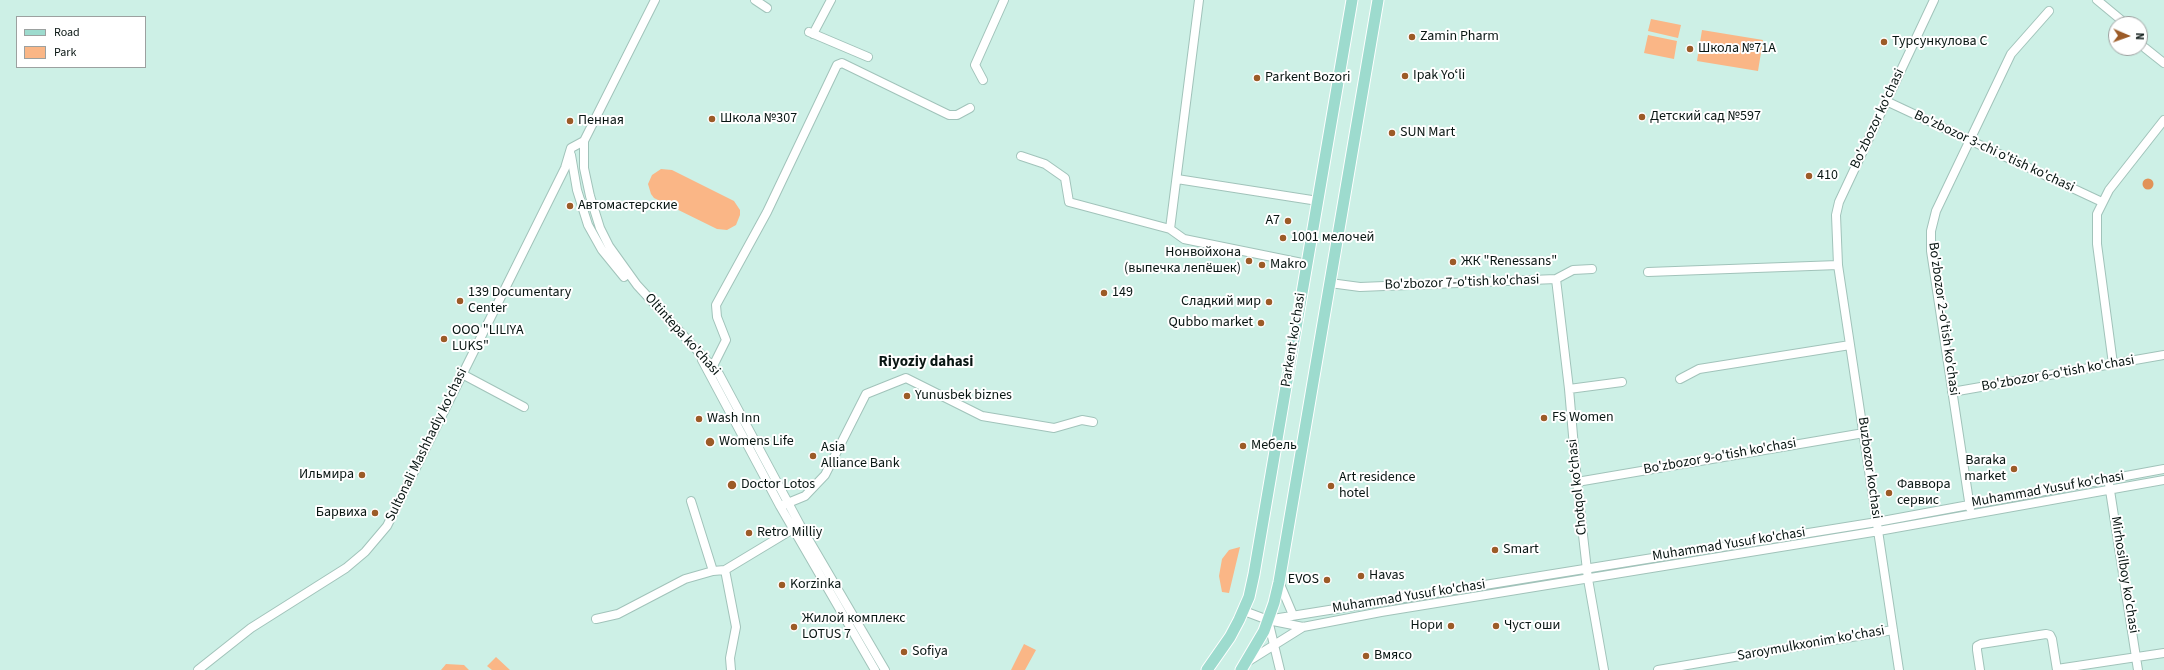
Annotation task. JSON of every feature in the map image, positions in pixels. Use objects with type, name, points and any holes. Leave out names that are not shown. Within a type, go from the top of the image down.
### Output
[{"type":"main road","name":"Parkent ko'chasi","points":[[1207,670],[1230,637],[1244,611],[1254,574],[1352,0]]},
{"type":"main road","name":"Parkent ko'chasi","points":[[1244,666],[1268,620],[1279,582],[1378,0]]},
{"type":"street","name":"Sultonali Mashhadiy ko'chasi","points":[[198,670],[251,628],[336,575],[373,543],[387,526],[399,506],[462,374],[565,168],[571,148],[576,153],[579,140],[649,0]]},
{"type":"street","points":[[571,148],[584,141],[655,0]]},
{"type":"street","points":[[755,0],[767,8]]},
{"type":"street","points":[[831,0],[811,33],[868,57]]},
{"type":"street","points":[[983,80],[975,65],[1004,0]]},
{"type":"street","points":[[1170,229],[1199,0]]},
{"type":"street","name":"Bo'zbozor ko'chasi","points":[[1838,265],[1836,215],[1839,202],[1934,0]]},
{"type":"street","points":[[2098,0],[2117,16]]},
{"type":"street","name":"Bo'zbozor 2-o'tish ko'chasi","points":[[1970,514],[1932,251],[1931,231],[1936,211],[2011,54],[2049,11]]},
{"type":"street","points":[[2148,50],[2164,63]]},
{"type":"street","points":[[703,361],[713,366],[726,340],[717,317],[716,305],[767,212],[839,63],[842,63],[949,115],[957,115],[970,108]]},
{"type":"street","name":"Bo'zbozor 3-chi o'tish ko'chasi","points":[[1886,101],[2102,202]]},
{"type":"street","points":[[2113,364],[2097,244],[2096,220],[2102,202],[2119,177],[2164,120]]},
{"type":"street","name":"Oltintepa ko'chasi","points":[[584,141],[583,160],[586,182],[596,218],[606,241],[633,280],[713,366],[755,439],[793,529],[875,670]]},
{"type":"street","name":"Oltintepa ko'chasi","points":[[571,148],[573,169],[581,204],[597,241],[614,266],[674,332],[703,361],[784,505],[885,670]]},
{"type":"street","points":[[1021,156],[1045,164],[1065,178],[1069,202],[1170,229],[1184,239],[1307,264]]},
{"type":"street","points":[[1177,179],[1318,201]]},
{"type":"street","points":[[1648,272],[1838,265]]},
{"type":"street","name":"Buzbozor kochasi","points":[[1838,265],[1899,670]]},
{"type":"street","name":"Bo'zbozor 7-o'tish ko'chasi","points":[[1330,283],[1360,287],[1556,279],[1573,270],[1592,269]]},
{"type":"street","name":"Chotqol koʻchasi","points":[[1556,279],[1569,389],[1576,482],[1588,579],[1604,670]]},
{"type":"street","points":[[674,332],[684,336]]},
{"type":"street","points":[[1680,379],[1699,369],[1850,345]]},
{"type":"street","name":"Bo'zbozor 6-o'tish ko'chasi","points":[[1952,392],[2164,355]]},
{"type":"street","points":[[462,374],[524,407]]},
{"type":"street","points":[[784,505],[805,496],[825,475],[866,394],[906,378],[982,416],[1054,428],[1082,420],[1093,422]]},
{"type":"street","points":[[1569,389],[1622,382]]},
{"type":"street","name":"Bo'zbozor 9-o'tish ko'chasi","points":[[1576,482],[1864,432]]},
{"type":"street","name":"Muhammad Yusuf ko'chasi","points":[[1268,620],[1877,522],[2164,469]]},
{"type":"street","name":"Mirhosilboy ko'chasi","points":[[2108,479],[2138,670]]},
{"type":"street","name":"Muhammad Yusuf ko'chasi","points":[[1244,611],[1268,620],[1303,627],[1381,612],[1878,531],[2164,480]]},
{"type":"street","points":[[691,501],[713,571]]},
{"type":"street","points":[[596,619],[618,614],[685,579],[713,571],[725,570],[793,529]]},
{"type":"street","points":[[725,570],[736,627],[730,658],[731,670]]},
{"type":"street","points":[[1279,582],[1293,615]]},
{"type":"street","points":[[1268,620],[1280,670]]},
{"type":"street","name":"Muhammad Yusuf ko'chasi","points":[[1244,666],[1303,627]]},
{"type":"street","name":"Saroymulkxonim ko'chasi","points":[[1658,670],[1893,630]]},
{"type":"street","points":[[1980,670],[1977,646],[1981,644],[2046,634],[2050,635],[2057,669],[2164,653]]},
{"type":"green space","points":[[1651,19],[1681,25],[1678,38],[1648,31]]},
{"type":"green space","points":[[1702,30],[1763,40],[1758,71],[1697,61]]},
{"type":"green space","points":[[1648,35],[1677,41],[1674,59],[1644,53]]},
{"type":"green space","points":[[661,169],[672,170],[734,201],[740,210],[740,215],[736,225],[727,230],[717,229],[654,198],[648,184],[652,175]]},
{"type":"green space","points":[[1240,547],[1229,593],[1222,592],[1219,576],[1222,559],[1229,550]]},
{"type":"green space","points":[[1024,644],[1036,650],[1025,670],[1011,670]]},
{"type":"green space","points":[[496,657],[510,670],[492,670],[487,666]]},
{"type":"green space","points":[[446,664],[464,665],[469,670],[441,670]]},
{"type":"shaded area","points":[[2146,179],[2150,179],[2152,180],[2152,188],[2146,189],[2143,186],[2143,182]]},
{"type":"place","name":"Zamin Pharm","points":[[1412,37]]},
{"type":"place","name":"Турсункулова С","points":[[1884,42]]},
{"type":"place","name":"Школа №71А","points":[[1690,49]]},
{"type":"place","name":"Ipak Yoʻli","points":[[1405,76]]},
{"type":"place","name":"Parkent Bozori","points":[[1257,78]]},
{"type":"place","name":"Детский сад №597","points":[[1642,117]]},
{"type":"place","name":"Школа №307","points":[[712,119]]},
{"type":"place","name":"Пенная","points":[[570,121]]},
{"type":"place","name":"SUN Mart","points":[[1392,133]]},
{"type":"place","name":"410","points":[[1809,176]]},
{"type":"place","name":"Автомастерские","points":[[570,206]]},
{"type":"place","name":"А7","points":[[1288,221]]},
{"type":"place","name":"1001 мелочей","points":[[1283,238]]},
{"type":"place","name":"Нонвойхона (выпечка лепёшек)","points":[[1249,261]]},
{"type":"place","name":"ЖК \"Renessans\"","points":[[1453,262]]},
{"type":"place","name":"Makro","points":[[1262,265]]},
{"type":"place","name":"149","points":[[1104,293]]},
{"type":"place","name":"139 Documentary Center","points":[[460,301]]},
{"type":"place","name":"Сладкий мир","points":[[1269,302]]},
{"type":"place","name":"Qubbo market","points":[[1261,323]]},
{"type":"place","name":"OOO \"LILIYA LUKS\"","points":[[444,339]]},
{"type":"place","name":"Yunusbek biznes","points":[[907,396]]},
{"type":"place","name":"FS Women","points":[[1544,418]]},
{"type":"place","name":"Wash Inn","points":[[699,419]]},
{"type":"place","name":"Womens Life","points":[[710,442]]},
{"type":"place","name":"Мебель","points":[[1243,446]]},
{"type":"place","name":"Asia Alliance Bank","points":[[813,456]]},
{"type":"place","name":"Baraka market","points":[[2014,469]]},
{"type":"place","name":"Ильмира","points":[[362,475]]},
{"type":"place","name":"Doctor Lotos","points":[[732,485]]},
{"type":"place","name":"Art residence hotel","points":[[1331,486]]},
{"type":"place","name":"Фаввора сервис","points":[[1889,493]]},
{"type":"place","name":"Барвиха","points":[[375,513]]},
{"type":"place","name":"Retro Milliy","points":[[749,533]]},
{"type":"place","name":"Smart","points":[[1495,550]]},
{"type":"place","name":"Havas","points":[[1361,576]]},
{"type":"place","name":"EVOS","points":[[1327,580]]},
{"type":"place","name":"Korzinka","points":[[782,585]]},
{"type":"place","name":"Нори","points":[[1451,626]]},
{"type":"place","name":"Чуст оши","points":[[1496,626]]},
{"type":"place","name":"Жилой комплекс LOTUS 7","points":[[794,627]]},
{"type":"place","name":"Sofiya","points":[[904,652]]},
{"type":"place","name":"Вмясо","points":[[1366,656]]},
{"type":"district","name":"Riyoziy dahasi","points":[[926,363]]}]
